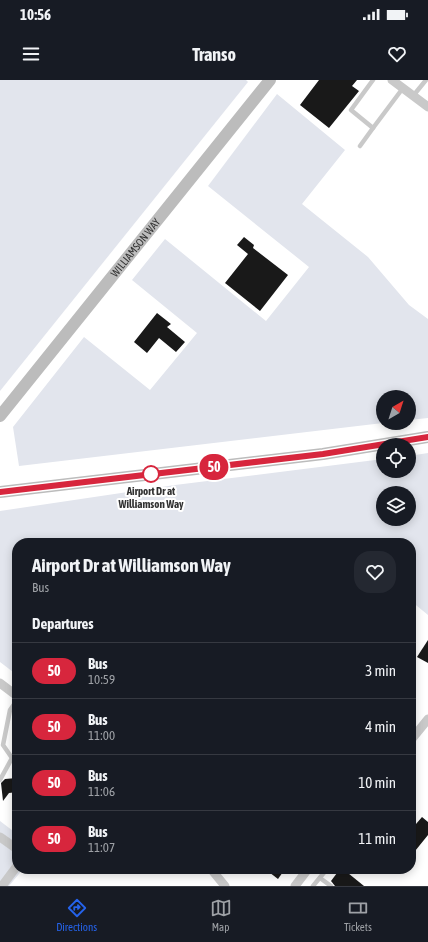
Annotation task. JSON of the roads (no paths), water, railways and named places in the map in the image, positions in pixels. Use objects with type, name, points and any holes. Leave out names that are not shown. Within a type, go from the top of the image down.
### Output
[{"type":"street","name":"WILLIAMSON WAY","points":[[0,416],[270,80]]},
{"type":"street","points":[[392,80],[428,107]]},
{"type":"street","points":[[0,492],[323,454],[428,438]]},
{"type":"street","points":[[0,683],[12,692]]},
{"type":"street","points":[[416,734],[428,719]]},
{"type":"street","points":[[0,837],[12,845]]},
{"type":"street","points":[[2,886],[12,873]]},
{"type":"street","points":[[215,874],[225,886]]},
{"type":"street","points":[[297,885],[305,874]]},
{"type":"lane","points":[[373,80],[351,110],[373,128]]},
{"type":"lane","points":[[413,96],[426,80]]},
{"type":"lane","points":[[360,146],[403,88]]},
{"type":"lane","points":[[0,780],[12,758],[3,745],[10,710],[12,707]]},
{"type":"lane","points":[[314,886],[323,874]]},
{"type":"lane","points":[[320,878],[331,886]]},
{"type":"place","name":"Airport Dr at Williamson Way","points":[[151,474]]}]
